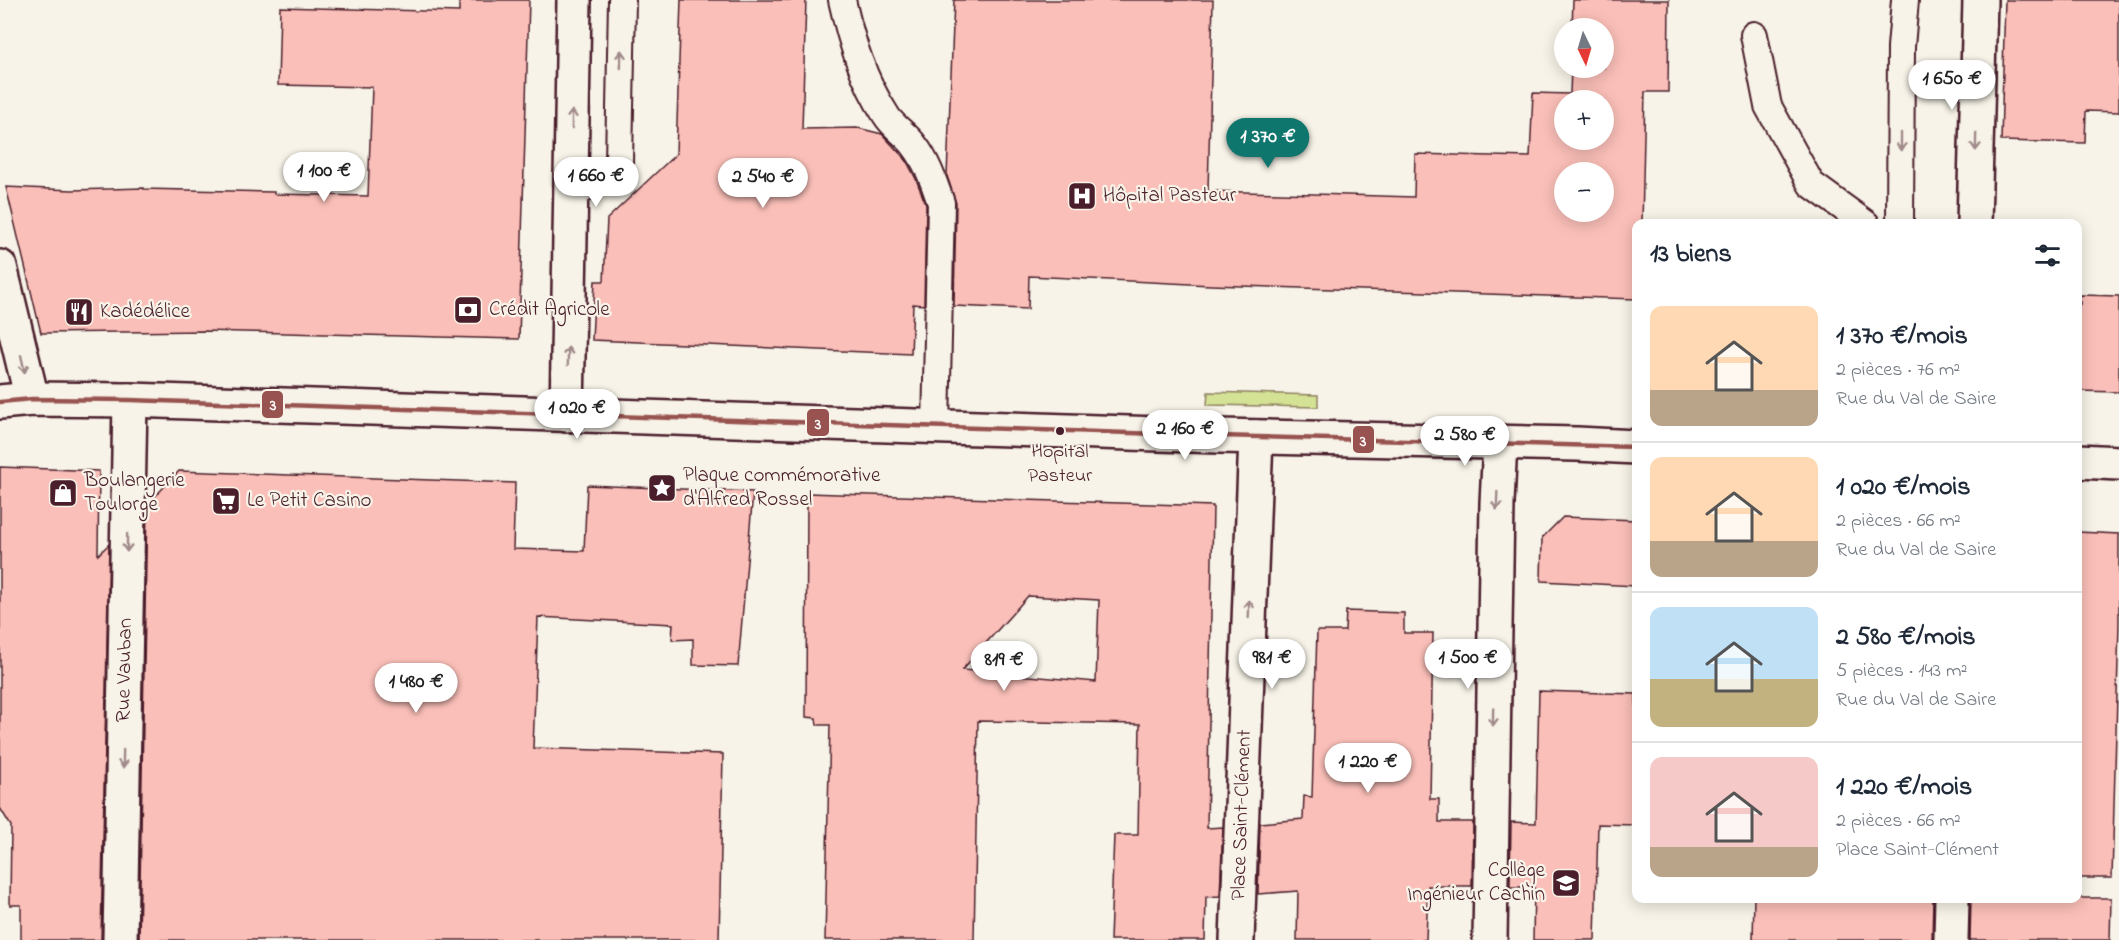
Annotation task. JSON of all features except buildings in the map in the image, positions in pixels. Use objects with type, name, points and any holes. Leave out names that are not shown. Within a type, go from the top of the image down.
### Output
[{"type":"street","points":[[567,415],[574,0]]},
{"type":"street","points":[[1974,219],[1980,0]]},
{"type":"street","points":[[0,267],[16,400],[130,400],[1256,437],[1632,447]]},
{"type":"street","name":"Rue Vauban","points":[[120,940],[130,400]]},
{"type":"street","name":"Place Saint-Clément","points":[[1237,940],[1256,437]]},
{"type":"street","points":[[1490,940],[1500,442]]},
{"type":"street","points":[[2082,462],[2119,463]]},
{"type":"street","points":[[1951,940],[1952,903]]},
{"type":"lane","points":[[571,198],[620,163],[622,0]]},
{"type":"lane","points":[[842,0],[855,52],[873,94],[887,118],[914,144],[929,168],[941,203],[936,427]]},
{"type":"lane","points":[[1900,219],[1901,47],[1905,0]]},
{"type":"lane","points":[[1754,34],[1768,106],[1811,184],[1859,219]]},
{"type":"green space","points":[[1208,392],[1318,395],[1318,407],[1207,405]]},
{"type":"transit line","name":"3","points":[[0,402],[32,399],[130,400],[1219,436],[1632,447]]},
{"type":"place","name":"Hôpital Pasteur","points":[[1082,196]]},
{"type":"place","name":"Crédit Agricole","points":[[468,310]]},
{"type":"place","name":"Kadédélice","points":[[79,312]]},
{"type":"place","name":"Hopital Pasteur","points":[[1060,431]]},
{"type":"place","name":"Plaque commémorative d'Alfred Rossel","points":[[662,488]]},
{"type":"place","name":"Boulangerie Toulorge","points":[[63,493]]},
{"type":"place","name":"Le Petit Casino","points":[[226,501]]},
{"type":"place","name":"Collège Ingénieur Cachin","points":[[1566,883]]}]
